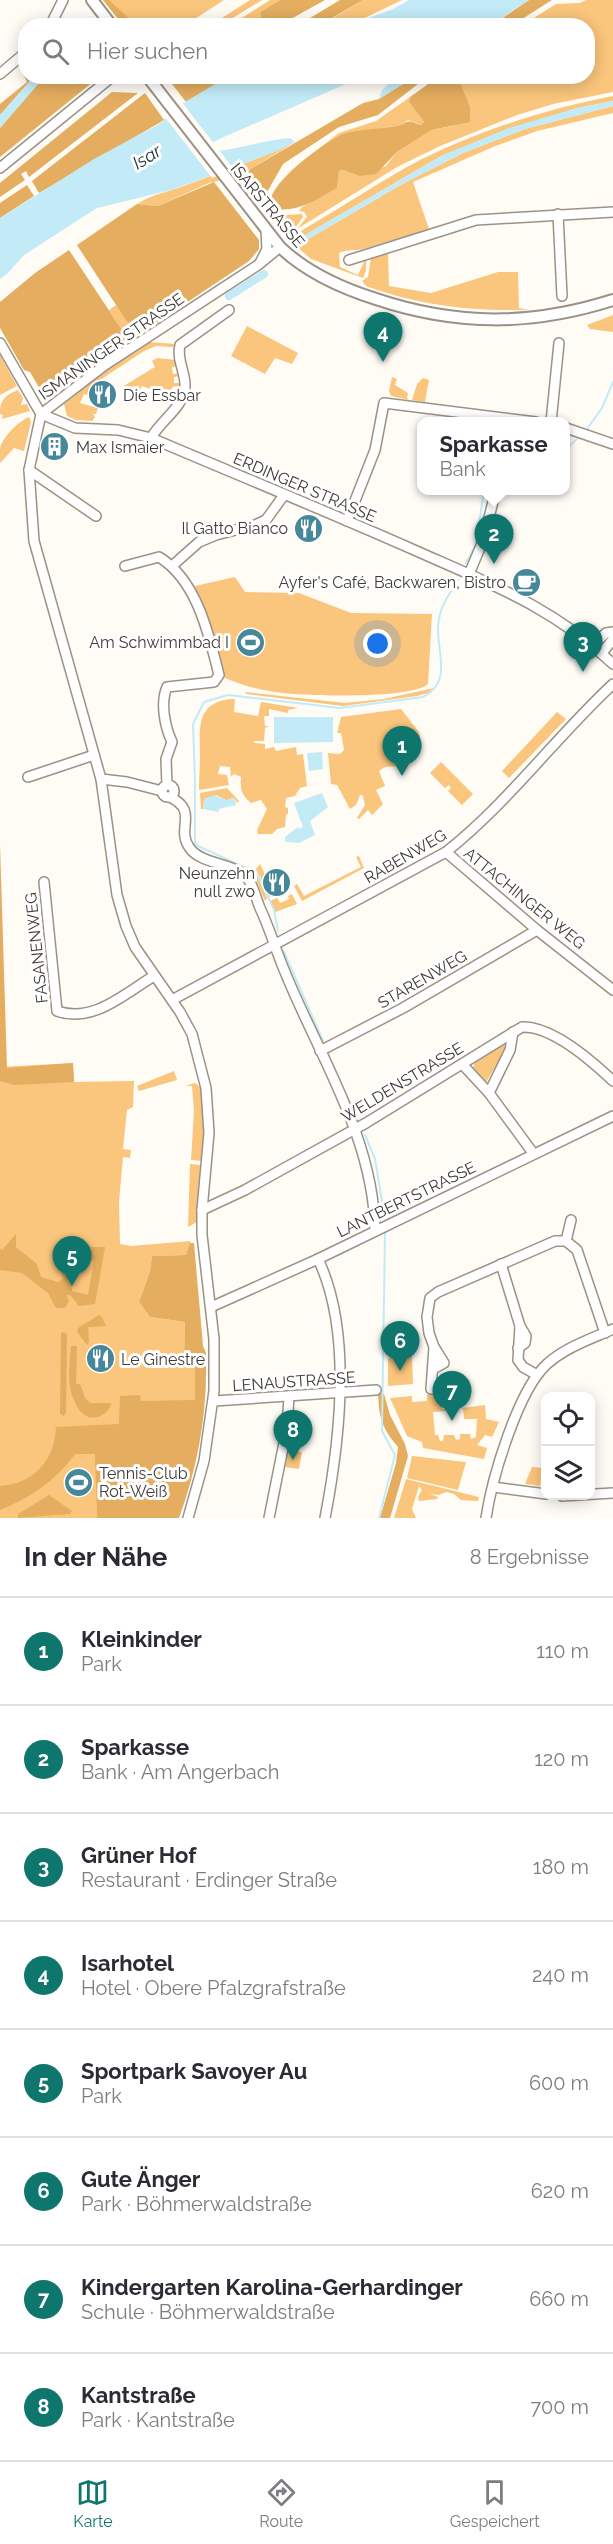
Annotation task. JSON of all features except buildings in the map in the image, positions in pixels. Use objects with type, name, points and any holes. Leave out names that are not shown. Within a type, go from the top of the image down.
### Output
[{"type":"main road","points":[[92,0],[106,18]]},
{"type":"main road","name":"ISARSTRASSE","points":[[153,84],[280,247],[309,270],[348,289],[410,310],[445,317],[500,320],[561,314],[613,300]]},
{"type":"street","points":[[54,18],[63,0]]},
{"type":"street","points":[[0,74],[18,59]]},
{"type":"street","points":[[0,168],[103,84]]},
{"type":"street","points":[[349,260],[476,220],[613,212]]},
{"type":"street","points":[[558,214],[562,296]]},
{"type":"street","points":[[258,265],[267,249],[266,230]]},
{"type":"street","name":"ISMANINGER STRASSE","points":[[188,1518],[204,1461],[214,1401],[215,1354],[203,1250],[202,1210],[210,1121],[206,1089],[195,1042],[172,1000],[132,940],[119,902],[100,779],[38,557],[32,526],[29,470],[41,414],[98,370],[258,265],[280,247]]},
{"type":"street","points":[[151,438],[184,396],[185,379],[179,356],[180,345],[229,310]]},
{"type":"street","points":[[0,343],[41,414]]},
{"type":"street","points":[[552,417],[559,343]]},
{"type":"street","points":[[347,521],[375,450],[384,403],[492,417]]},
{"type":"street","name":"ERDINGER STRASSE","points":[[41,414],[75,428],[118,430],[151,438],[469,574],[537,606],[593,645],[613,664]]},
{"type":"street","points":[[570,429],[613,444]]},
{"type":"street","points":[[29,470],[96,516]]},
{"type":"street","points":[[172,566],[199,542],[266,520],[284,495]]},
{"type":"street","points":[[469,574],[483,541],[495,495]]},
{"type":"street","points":[[125,566],[155,557],[172,566],[192,592],[219,675],[214,682],[167,687],[164,693],[166,728],[172,742],[166,759],[166,791]]},
{"type":"street","points":[[593,645],[603,636],[613,632]]},
{"type":"street","points":[[602,653],[613,639]]},
{"type":"street","name":"RABENWEG","points":[[172,1000],[446,852],[506,797],[613,684]]},
{"type":"street","points":[[28,777],[94,755]]},
{"type":"street","points":[[100,779],[127,782],[166,791],[185,809],[185,840],[192,851],[237,870],[249,879],[274,944],[355,1129],[370,1174],[375,1231]]},
{"type":"street","name":"ATTACHINGER WEG","points":[[446,852],[537,930],[613,990]]},
{"type":"street","name":"FASANENWEG","points":[[44,882],[57,1011],[94,1013],[154,976]]},
{"type":"street","name":"STARENWEG","points":[[320,1051],[403,1008],[537,930]]},
{"type":"street","points":[[489,1093],[510,1050],[513,1032],[526,1027],[553,1036],[578,1052],[613,1081]]},
{"type":"street","name":"WELDENSTRASSE","points":[[202,1210],[245,1190],[355,1129],[513,1032]]},
{"type":"street","points":[[462,1064],[489,1093],[533,1153]]},
{"type":"street","name":"LANTBERTSTRASSE","points":[[211,1307],[318,1259],[613,1116]]},
{"type":"street","points":[[566,1241],[571,1220]]},
{"type":"street","points":[[431,1389],[434,1347],[429,1333],[427,1308],[428,1301],[433,1295],[555,1241],[566,1241],[577,1250],[609,1331],[555,1358],[537,1375],[521,1407],[493,1487],[486,1518]]},
{"type":"street","points":[[318,1259],[335,1306],[340,1394],[333,1477],[325,1518]]},
{"type":"street","points":[[501,1264],[526,1340],[518,1348],[520,1364],[537,1375]]},
{"type":"street","name":"LENAUSTRASSE","points":[[214,1401],[376,1390]]},
{"type":"street","points":[[269,1518],[287,1428],[289,1396]]},
{"type":"street","points":[[493,1487],[541,1493]]},
{"type":"street","points":[[595,1494],[613,1493]]},
{"type":"shaded area","points":[[103,0],[224,0],[196,18],[117,18]]},
{"type":"shaded area","points":[[103,0],[109,0],[128,18],[117,18]]},
{"type":"shaded area","points":[[250,0],[262,0],[232,18],[222,18]]},
{"type":"shaded area","points":[[270,0],[280,0],[260,12],[261,18],[242,18]]},
{"type":"shaded area","points":[[280,0],[325,0],[293,18],[261,18],[260,12]]},
{"type":"shaded area","points":[[340,0],[363,0],[332,18],[310,18]]},
{"type":"shaded area","points":[[363,0],[402,0],[365,18],[333,18]]},
{"type":"shaded area","points":[[529,0],[552,0],[524,18],[503,18]]},
{"type":"shaded area","points":[[586,0],[613,0],[613,92],[553,104],[517,115],[440,146],[397,167],[297,229],[307,217],[304,212],[299,211],[302,207],[337,188],[339,171],[343,170],[359,176],[386,166],[397,152],[432,130],[453,126],[470,106],[461,84],[595,84],[595,18],[534,18],[556,4],[580,3]]},
{"type":"shaded area","points":[[25,84],[28,84],[0,115],[0,104]]},
{"type":"shaded area","points":[[38,84],[90,84],[0,157],[0,128]]},
{"type":"shaded area","points":[[172,84],[215,84],[186,102]]},
{"type":"shaded area","points":[[403,84],[418,84],[378,115],[339,127],[283,164],[262,201],[242,174],[363,103],[379,99]]},
{"type":"shaded area","points":[[428,84],[461,84],[470,106],[470,122],[432,130],[397,152],[376,174],[359,176],[343,170],[339,171],[337,188],[306,205],[289,209],[271,208],[271,199],[285,178],[309,156],[341,135],[393,127],[409,121],[421,125],[424,122],[409,102],[410,97]]},
{"type":"shaded area","points":[[112,92],[138,93],[29,177],[26,171],[21,174],[25,180],[0,197],[0,183]]},
{"type":"shaded area","points":[[145,93],[164,120],[39,193],[32,181]]},
{"type":"shaded area","points":[[613,96],[613,101],[577,108],[443,155],[293,242],[291,240],[304,229],[392,176],[445,148],[516,121]]},
{"type":"shaded area","points":[[410,97],[409,102],[424,122],[421,125],[408,120],[401,125],[341,136],[285,175],[339,133],[376,121]]},
{"type":"shaded area","points":[[613,106],[613,113],[537,131],[493,147],[413,182],[429,229],[363,249],[339,253],[340,267],[358,275],[364,262],[359,260],[366,259],[363,278],[311,259],[296,246],[404,183],[463,153],[525,129]]},
{"type":"shaded area","points":[[295,142],[237,177],[209,183],[158,206],[137,204],[153,196],[253,160]]},
{"type":"shaded area","points":[[214,182],[259,240],[259,249],[249,261],[141,333],[111,347],[44,396],[30,372],[24,370],[0,328],[0,302],[35,273],[69,250],[124,333],[131,328],[77,245],[137,204],[158,206]]},
{"type":"shaded area","points":[[27,185],[34,196],[0,218],[0,203]]},
{"type":"shaded area","points":[[267,211],[285,215],[302,214],[303,217],[288,238]]},
{"type":"shaded area","points":[[388,252],[389,286],[431,293],[498,272],[518,272],[519,308],[529,310],[446,306],[386,293],[366,286],[362,281],[368,277],[371,257]]},
{"type":"shaded area","points":[[116,305],[131,328],[124,333],[109,310]]},
{"type":"shaded area","points":[[613,315],[613,332],[590,329],[587,325]]},
{"type":"shaded area","points":[[247,326],[298,353],[292,364],[275,358],[265,374],[231,356]]},
{"type":"shaded area","points":[[149,342],[176,344],[173,347],[156,346],[144,351],[100,380],[91,396],[84,394],[80,403],[98,408],[96,414],[93,414],[95,417],[92,421],[76,420],[67,416],[64,404],[108,369]]},
{"type":"shaded area","points":[[0,355],[17,386],[0,395]]},
{"type":"shaded area","points":[[157,358],[176,360],[178,366],[172,367],[173,374],[179,373],[180,376],[174,377],[174,383],[180,383],[179,388],[173,386],[171,392],[177,394],[172,403],[169,402],[172,394],[169,392],[165,400],[163,399],[165,394],[142,386],[140,390],[135,389],[134,391],[122,387],[155,367],[152,361]]},
{"type":"shaded area","points":[[392,377],[397,379],[395,385],[408,393],[409,400],[391,396],[389,391]]},
{"type":"shaded area","points":[[423,378],[429,380],[425,402],[412,400],[417,384]]},
{"type":"shaded area","points":[[18,390],[23,398],[21,405],[27,404],[30,411],[2,419],[3,415],[0,414],[2,402]]},
{"type":"shaded area","points":[[29,417],[31,422],[24,451],[14,448],[0,463],[1,444],[16,426]]},
{"type":"shaded area","points":[[235,577],[245,592],[299,593],[351,613],[432,614],[428,684],[418,689],[382,694],[314,695],[268,691],[225,678],[195,586]]},
{"type":"shaded area","points":[[434,688],[428,693],[417,696],[343,706],[246,694],[245,692],[345,703],[384,699]]},
{"type":"shaded area","points":[[235,699],[234,712],[258,716],[261,702],[298,708],[288,710],[288,713],[269,709],[269,716],[264,716],[265,726],[269,726],[265,728],[264,741],[254,741],[254,743],[265,744],[265,749],[274,747],[276,751],[296,747],[297,755],[303,754],[307,786],[300,788],[295,796],[286,798],[285,807],[288,808],[288,814],[286,814],[285,827],[277,829],[272,834],[258,834],[257,830],[267,809],[261,800],[251,803],[242,792],[241,777],[234,774],[231,777],[230,767],[220,766],[218,774],[227,775],[229,785],[199,790],[202,719],[211,705]]},
{"type":"shaded area","points":[[401,709],[419,732],[422,748],[398,766],[385,767],[379,771],[385,786],[376,790],[383,804],[372,815],[368,810],[359,819],[357,818],[365,805],[363,796],[360,795],[356,805],[350,809],[337,785],[331,784],[328,753],[340,754],[344,750],[341,733],[337,733],[341,717]]},
{"type":"shaded area","points":[[557,712],[566,719],[509,778],[502,771]]},
{"type":"shaded area","points":[[441,762],[473,794],[462,805],[448,791],[451,788],[449,785],[445,788],[430,773]]},
{"type":"shaded area","points":[[227,788],[239,801],[237,803],[234,798],[226,800],[216,795],[204,800],[203,809],[201,809],[200,793]]},
{"type":"shaded area","points":[[0,844],[7,1068],[73,1063],[74,1082],[14,1085],[0,1081]]},
{"type":"shaded area","points":[[359,856],[364,868],[302,901],[294,886],[297,884],[304,896],[361,867],[356,857]]},
{"type":"shaded area","points":[[260,864],[275,895],[269,897],[260,876],[255,870]]},
{"type":"shaded area","points":[[253,873],[256,873],[267,898],[265,901]]},
{"type":"shaded area","points":[[292,894],[297,904],[275,912],[270,901],[277,898],[280,903],[289,899],[288,896]]},
{"type":"shaded area","points":[[504,1042],[505,1050],[485,1084],[472,1071],[475,1061]]},
{"type":"shaded area","points":[[73,1063],[74,1082],[134,1081],[133,1107],[127,1110],[123,1149],[131,1150],[130,1158],[123,1157],[119,1202],[120,1244],[131,1246],[191,1241],[186,1255],[152,1256],[150,1271],[139,1302],[150,1317],[185,1322],[184,1360],[195,1360],[195,1401],[96,1454],[97,1518],[0,1518],[0,1067]]},
{"type":"shaded area","points":[[174,1071],[177,1080],[139,1091],[137,1086]]},
{"type":"shaded area","points":[[195,1083],[201,1088],[204,1121],[202,1161],[191,1160],[194,1111],[192,1086],[185,1086]]},
{"type":"shaded area","points":[[190,1164],[201,1165],[197,1222],[188,1227]]},
{"type":"shaded area","points":[[16,1234],[16,1247],[37,1264],[41,1277],[58,1282],[63,1279],[60,1264],[73,1266],[72,1291],[88,1295],[94,1261],[79,1258],[79,1247],[105,1247],[95,1304],[79,1306],[70,1295],[67,1295],[69,1301],[65,1308],[56,1308],[48,1293],[22,1273],[0,1270],[0,1248],[2,1250]]},
{"type":"shaded area","points":[[190,1243],[194,1243],[203,1346],[206,1353],[204,1363],[206,1364],[206,1384],[200,1442],[179,1518],[97,1518],[95,1454],[75,1454],[41,1488],[0,1510],[0,1486],[23,1481],[40,1468],[52,1450],[56,1427],[119,1424],[120,1396],[140,1395],[141,1401],[195,1400],[195,1361],[184,1360],[185,1322],[150,1317],[139,1302],[150,1271],[152,1256],[186,1255]]},
{"type":"shaded area","points":[[99,1315],[106,1326],[88,1327],[89,1342],[87,1345],[77,1332],[78,1328]]},
{"type":"shaded area","points":[[61,1333],[67,1334],[66,1413],[64,1416],[60,1414]]},
{"type":"shaded area","points":[[71,1346],[77,1346],[76,1384],[80,1384],[85,1398],[90,1403],[111,1403],[110,1408],[99,1416],[90,1417],[81,1412],[72,1395],[69,1377]]},
{"type":"shaded area","points":[[412,1356],[413,1384],[388,1386],[388,1358]]},
{"type":"shaded area","points":[[378,1391],[384,1394],[390,1415],[405,1444],[408,1456],[390,1518],[380,1518],[396,1463],[398,1447],[382,1421]]},
{"type":"shaded area","points":[[441,1394],[442,1409],[448,1409],[448,1411],[433,1412],[435,1435],[438,1435],[440,1441],[443,1441],[444,1435],[454,1435],[456,1440],[460,1439],[460,1434],[470,1434],[471,1439],[476,1437],[477,1419],[464,1419],[463,1408],[485,1405],[486,1419],[499,1422],[492,1437],[485,1435],[477,1445],[487,1448],[484,1459],[423,1448],[422,1442],[407,1436],[390,1398],[412,1396],[412,1402],[427,1401],[427,1395]]},
{"type":"shaded area","points":[[287,1450],[302,1452],[299,1469],[284,1467]]},
{"type":"shaded area","points":[[412,1456],[466,1462],[458,1490],[407,1478]]},
{"type":"shaded area","points":[[532,1467],[541,1468],[540,1486],[525,1484]]},
{"type":"shaded area","points":[[406,1479],[479,1497],[478,1501],[461,1500],[454,1494],[446,1492],[439,1495],[430,1494],[438,1497],[437,1499],[419,1501],[418,1497],[422,1490],[419,1486],[412,1509],[416,1518],[394,1518]]},
{"type":"shaded area","points":[[49,1495],[72,1511],[70,1514],[18,1518],[18,1514]]},
{"type":"water","points":[[409,0],[529,0],[502,18],[369,18]]},
{"type":"water","points":[[27,84],[38,84],[0,128],[0,115]]},
{"type":"water","name":"Isar","points":[[215,84],[346,84],[217,140],[211,144],[211,151],[290,138],[295,142],[275,152],[171,190],[97,208],[24,255],[0,279],[0,218],[94,159],[159,124],[180,105]]},
{"type":"water","points":[[388,84],[403,84],[379,99],[382,90]]},
{"type":"water","points":[[613,101],[613,106],[525,129],[463,153],[404,183],[296,246],[293,242],[443,155],[509,128],[577,108]]},
{"type":"water","points":[[274,717],[333,717],[333,742],[274,743]]},
{"type":"water","points":[[322,752],[323,769],[309,771],[307,753]]},
{"type":"water","points":[[322,793],[328,807],[310,821],[315,835],[299,843],[285,842],[285,837],[298,827],[299,829],[303,827],[294,803]]},
{"type":"water","points":[[214,795],[226,800],[234,798],[236,805],[219,809],[219,812],[203,809],[204,799]]},
{"type":"pier","points":[[181,101],[215,145],[212,148],[217,147],[234,170],[212,178],[164,116]]},
{"type":"waterway","points":[[229,296],[264,274]]},
{"type":"waterway","points":[[587,429],[602,408],[613,382]]},
{"type":"waterway","points":[[570,445],[577,439]]},
{"type":"waterway","points":[[466,563],[476,544],[483,495]]},
{"type":"waterway","points":[[278,931],[274,910],[257,873],[195,843],[193,724],[204,702],[228,695],[340,708],[423,697],[439,682],[441,672],[439,619],[444,603],[458,580]]},
{"type":"waterway","points":[[284,952],[323,1041]]},
{"type":"waterway","points":[[328,1054],[357,1119]]},
{"type":"waterway","points":[[365,1135],[375,1159],[385,1219]]},
{"type":"waterway","points":[[379,1518],[395,1455],[382,1431],[385,1233]]},
{"type":"place","name":"Isarhotel","points":[[383,362]]},
{"type":"place","name":"Die Essbar","points":[[102,395]]},
{"type":"place","name":"Max Ismaier","points":[[55,447]]},
{"type":"place","name":"Il Gatto Bianco","points":[[309,528]]},
{"type":"place","name":"Sparkasse","points":[[494,564]]},
{"type":"place","name":"Ayfer's Café, Backwaren, Bistro","points":[[527,582]]},
{"type":"place","name":"Am Schwimmbad I","points":[[250,642]]},
{"type":"place","name":"Grüner Hof","points":[[583,672]]},
{"type":"place","name":"Kleinkinder","points":[[402,776]]},
{"type":"place","name":"Neunzehn null zwo","points":[[276,882]]},
{"type":"place","name":"Sportpark Savoyer Au","points":[[72,1286]]},
{"type":"place","name":"Le Ginestre","points":[[100,1359]]},
{"type":"place","name":"Gute Änger","points":[[400,1371]]},
{"type":"place","name":"Kindergarten Karolina-Gerhardinger","points":[[452,1421]]},
{"type":"place","name":"Kantstraße","points":[[293,1460]]},
{"type":"place","name":"Tennis-Club Rot-Weiß","points":[[78,1482]]}]
